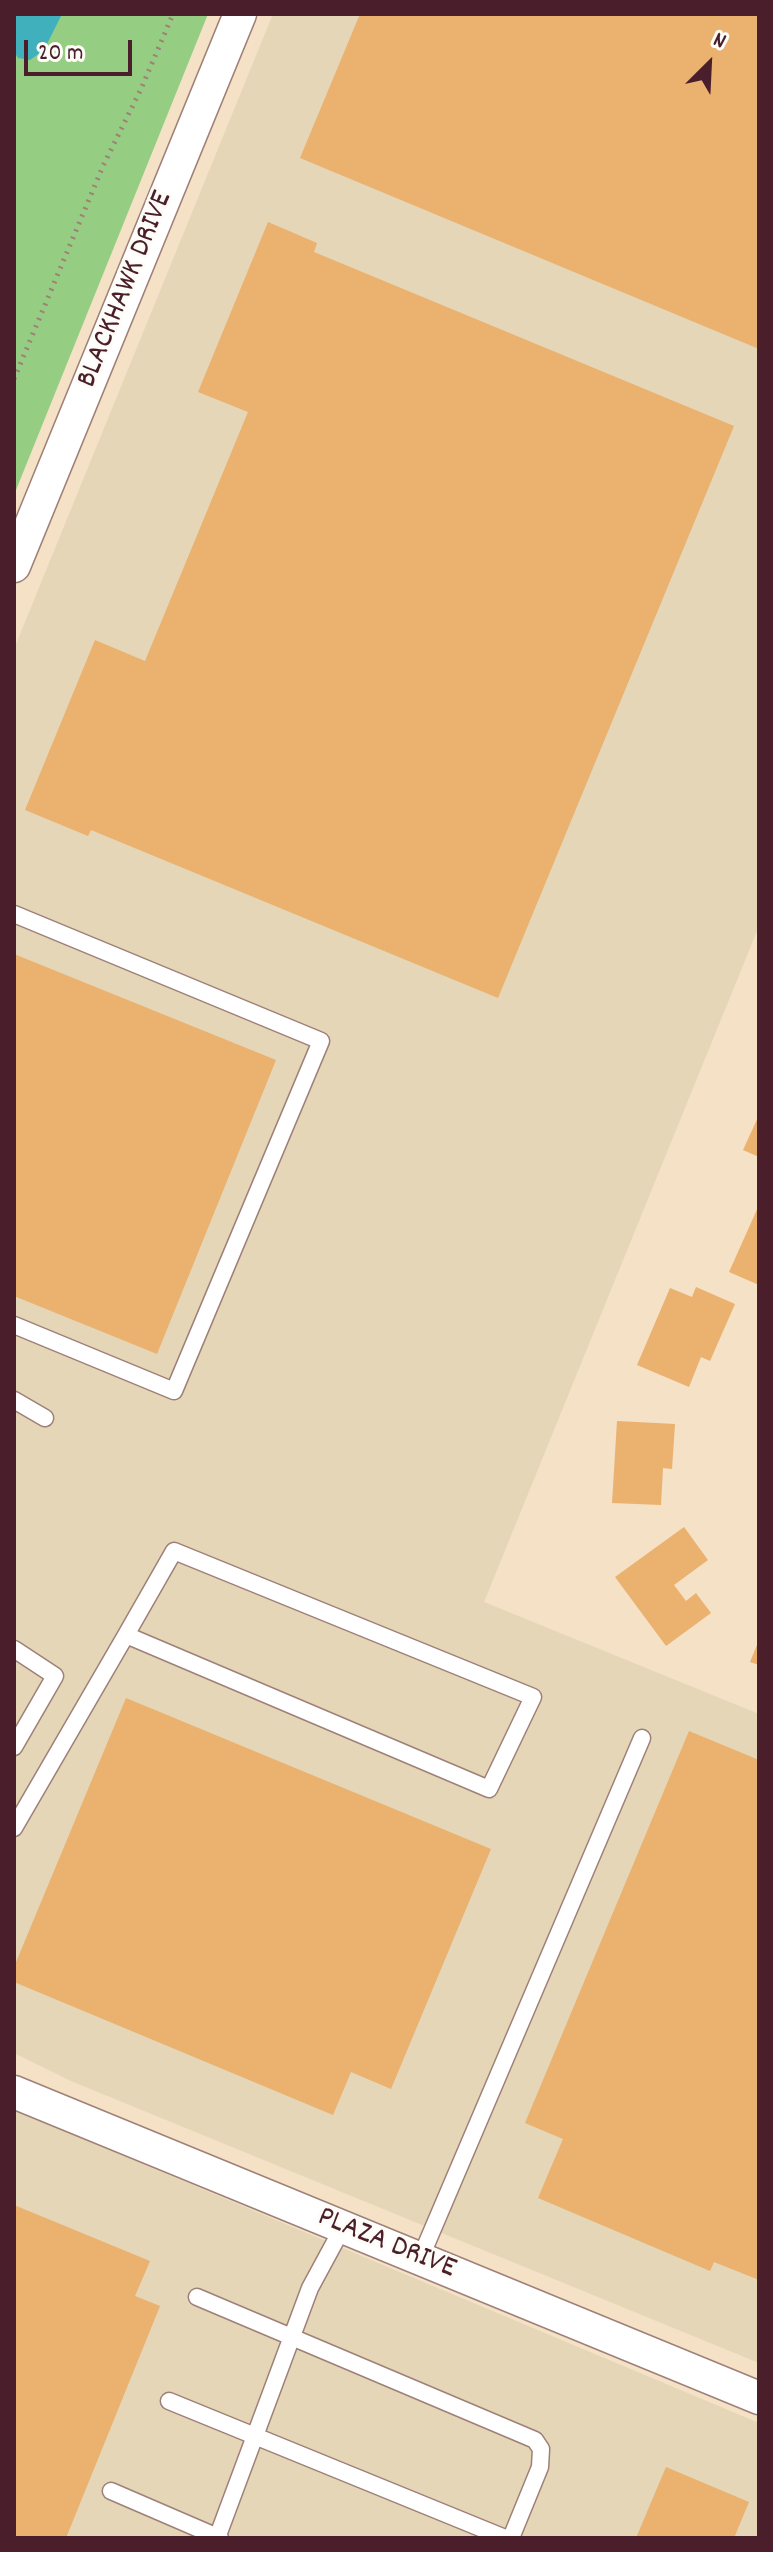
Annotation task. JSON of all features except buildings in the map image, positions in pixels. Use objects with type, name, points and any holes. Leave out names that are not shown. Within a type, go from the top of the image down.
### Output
[{"type":"street","name":"BLACKHAWK DRIVE","points":[[14,566],[240,14]]},
{"type":"street","name":"PLAZA DRIVE","points":[[14,2092],[759,2398]]},
{"type":"lane","points":[[14,914],[321,1041],[174,1391],[14,1325]]},
{"type":"lane","points":[[14,1400],[45,1418]]},
{"type":"lane","points":[[14,1828],[174,1551],[533,1697],[489,1789],[126,1635]]},
{"type":"lane","points":[[14,1649],[55,1676],[14,1747]]},
{"type":"lane","points":[[420,2259],[642,1738]]},
{"type":"lane","points":[[111,2491],[218,2538],[310,2288],[343,2227]]},
{"type":"lane","points":[[169,2401],[508,2538],[540,2467],[541,2449],[535,2440],[197,2297]]},
{"type":"path","points":[[14,379],[103,166],[173,14]]},
{"type":"shaded area","points":[[273,14],[759,14],[759,926],[484,1602],[759,1714],[759,2363],[71,2081],[14,2053],[14,649]]},
{"type":"shaded area","points":[[14,2110],[759,2423],[759,2538],[14,2538]]},
{"type":"green space","points":[[14,14],[208,14],[14,495]]},
{"type":"water","points":[[14,14],[62,14],[44,50],[30,60],[18,58],[14,52]]}]
